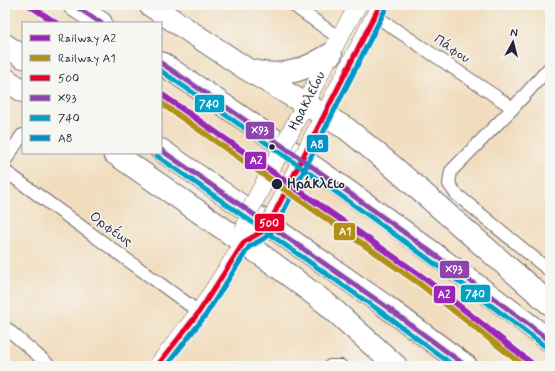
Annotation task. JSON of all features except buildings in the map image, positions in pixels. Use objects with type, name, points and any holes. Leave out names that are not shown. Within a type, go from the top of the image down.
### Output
[{"type":"highway","points":[[74,5],[100,22]]},
{"type":"highway","points":[[150,5],[245,68],[347,129],[391,165],[550,304]]},
{"type":"highway","points":[[5,44],[22,56]]},
{"type":"highway","points":[[245,68],[277,74],[293,72],[307,68],[335,46]]},
{"type":"highway","points":[[162,64],[225,105],[381,215],[550,341]]},
{"type":"highway","points":[[5,79],[22,90]]},
{"type":"highway","points":[[162,151],[384,305],[466,366]]},
{"type":"highway","points":[[116,154],[248,236],[396,366]]},
{"type":"main road","name":"Ηρακλείου","points":[[157,366],[199,312],[248,236],[251,208],[335,46],[358,5]]},
{"type":"main road","name":"Ηρακλείου","points":[[248,236],[263,231],[270,222],[377,10]]},
{"type":"street","points":[[293,5],[335,46]]},
{"type":"street","name":"Πάφου","points":[[377,10],[513,108]]},
{"type":"street","points":[[550,67],[513,108],[451,171],[449,184],[456,194],[550,271]]},
{"type":"street","points":[[5,161],[22,135]]},
{"type":"street","name":"Ορφέως","points":[[5,171],[199,312]]},
{"type":"street","points":[[5,327],[50,366]]},
{"type":"street","points":[[330,366],[341,366]]},
{"type":"rail line","name":"A2","points":[[29,5],[54,22]]},
{"type":"rail line","name":"A2","points":[[162,95],[424,278],[535,366]]},
{"type":"rail line","name":"A1","points":[[162,104],[420,284],[524,366]]},
{"type":"transit line","name":"X93","points":[[74,5],[100,22]]},
{"type":"transit line","name":"500","points":[[157,366],[199,312],[244,242],[263,231],[270,222],[380,5]]},
{"type":"transit line","name":"A8","points":[[166,366],[205,316],[249,247],[268,236],[276,226],[386,8]]},
{"type":"transit line","name":"X93","points":[[162,64],[358,199],[550,341]]},
{"type":"transit line","name":"740","points":[[162,72],[355,206],[546,347]]},
{"type":"transit line","name":"X93","points":[[162,151],[384,305],[466,366]]},
{"type":"transit line","name":"740","points":[[157,156],[380,311],[454,366]]},
{"type":"place","name":"Ηράκλειο","points":[[277,184]]}]
